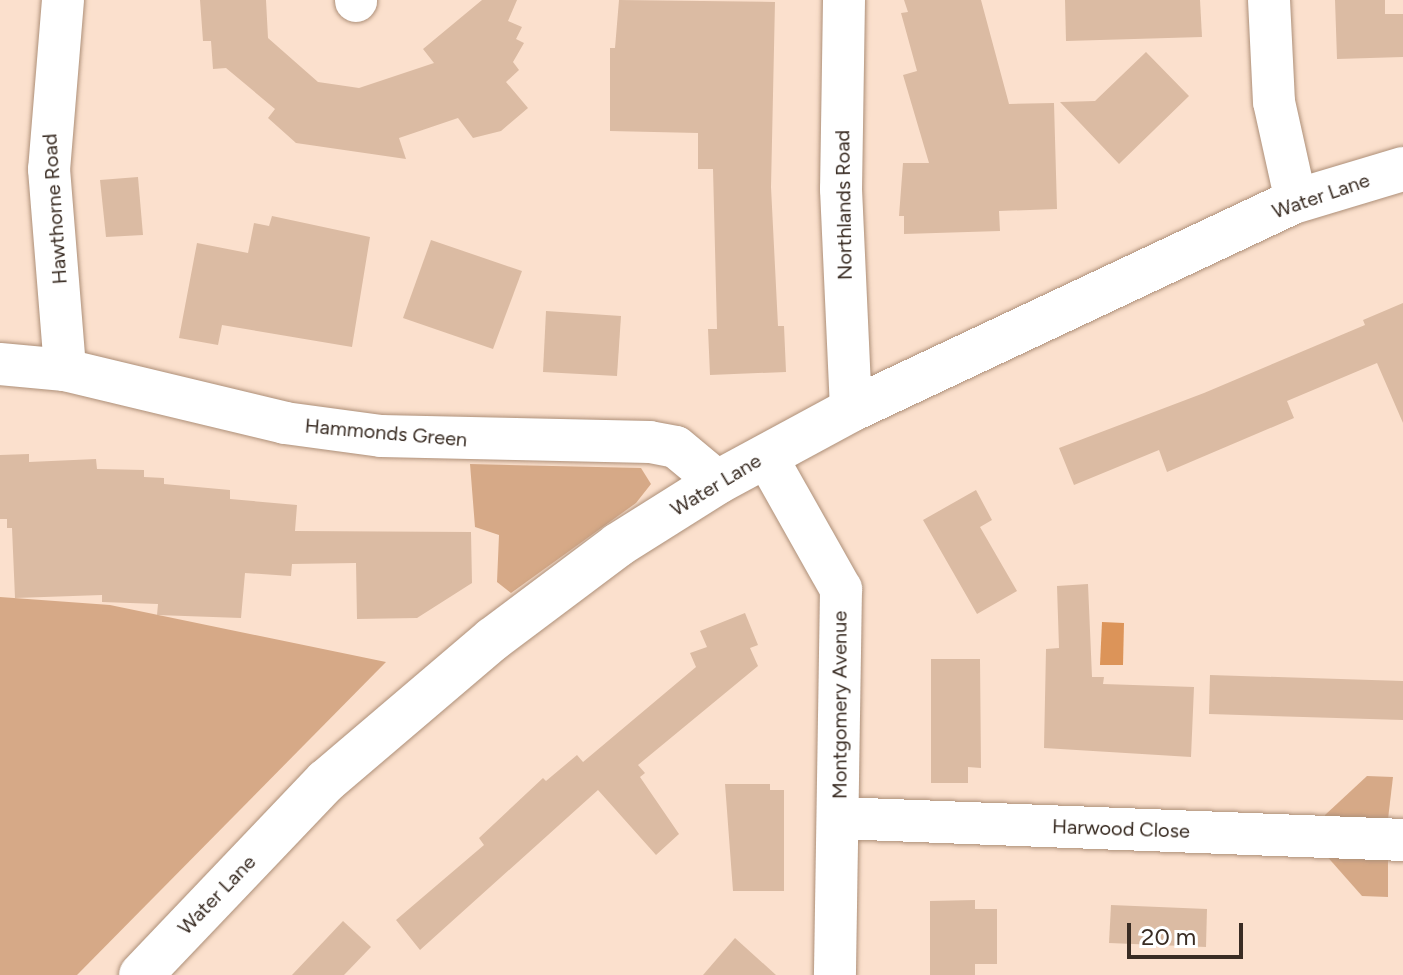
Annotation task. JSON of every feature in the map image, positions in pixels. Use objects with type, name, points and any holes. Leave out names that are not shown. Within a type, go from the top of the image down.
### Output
[{"type":"street","name":"Hawthorne Road","points":[[63,0],[49,169],[65,370]]},
{"type":"street","name":"Northlands Road","points":[[844,0],[841,189],[851,410]]},
{"type":"street","points":[[1269,0],[1274,102],[1296,201]]},
{"type":"street","name":"Water Lane","points":[[141,975],[338,771],[511,625],[618,545],[718,482],[851,410],[1296,201],[1403,169]]},
{"type":"street","name":"Hammonds Green","points":[[0,364],[65,370],[285,423],[381,436],[650,442],[676,447],[718,482]]},
{"type":"street","name":"Montgomery Avenue","points":[[766,456],[841,589],[835,975]]},
{"type":"street","name":"Harwood Close","points":[[839,818],[1403,840]]},
{"type":"shaded area","points":[[470,464],[641,468],[651,484],[636,503],[511,593],[497,582],[499,535],[475,527]]},
{"type":"shaded area","points":[[0,597],[110,605],[386,662],[77,975],[0,975]]},
{"type":"shaded area","points":[[1102,622],[1124,623],[1123,665],[1100,665]]},
{"type":"shaded area","points":[[1367,776],[1393,777],[1388,819],[1325,822],[1325,815]]},
{"type":"shaded area","points":[[1324,853],[1388,855],[1388,897],[1362,896]]},
{"type":"building","points":[[200,0],[266,0],[268,38],[318,82],[359,88],[434,63],[423,49],[482,0],[517,0],[508,21],[522,27],[516,39],[524,43],[513,62],[519,70],[506,82],[528,108],[501,131],[473,138],[458,118],[399,138],[406,159],[296,143],[268,118],[275,109],[226,68],[213,69],[211,41],[203,41]]},
{"type":"building","points":[[619,0],[775,2],[771,187],[778,326],[784,326],[786,372],[710,375],[708,329],[717,329],[713,169],[698,169],[698,133],[610,131],[610,48],[615,48]]},
{"type":"building","points":[[904,0],[981,0],[1009,104],[1054,103],[1057,209],[999,211],[1000,231],[904,234],[904,216],[899,216],[903,163],[929,163],[903,75],[917,71],[901,13],[908,12]]},
{"type":"building","points":[[1065,0],[1200,0],[1202,37],[1066,41]]},
{"type":"building","points":[[1335,0],[1385,0],[1385,14],[1403,14],[1403,57],[1337,59]]},
{"type":"building","points":[[1146,52],[1189,96],[1119,164],[1060,102],[1095,101]]},
{"type":"building","points":[[138,177],[143,235],[106,237],[100,180]]},
{"type":"building","points":[[272,216],[370,237],[352,347],[222,325],[218,345],[179,338],[197,243],[248,253],[254,223],[269,226]]},
{"type":"building","points":[[431,240],[522,271],[493,349],[403,318]]},
{"type":"building","points":[[1403,303],[1403,423],[1377,363],[1287,401],[1294,418],[1167,472],[1159,450],[1074,485],[1059,448],[1204,393],[1365,325],[1363,320]]},
{"type":"building","points":[[546,311],[621,316],[617,376],[543,372]]},
{"type":"building","points":[[29,454],[29,462],[96,459],[97,469],[144,470],[144,477],[164,478],[164,484],[230,490],[230,499],[297,505],[295,531],[471,532],[472,583],[417,618],[357,619],[356,563],[292,564],[291,576],[245,573],[241,618],[157,615],[158,604],[102,602],[102,595],[15,598],[12,528],[7,528],[7,519],[0,519],[0,455]]},
{"type":"building","points":[[976,490],[992,520],[980,527],[1017,591],[977,614],[923,520]]},
{"type":"building","points":[[1088,584],[1092,677],[1104,677],[1103,684],[1194,687],[1191,757],[1044,748],[1046,649],[1059,648],[1057,586]]},
{"type":"building","points":[[745,613],[758,645],[750,648],[758,666],[638,765],[645,773],[640,777],[679,834],[656,855],[598,790],[420,950],[396,920],[484,845],[479,838],[543,778],[546,781],[577,755],[583,762],[696,667],[690,653],[707,647],[700,631]]},
{"type":"building","points":[[931,659],[980,659],[981,768],[968,767],[968,783],[931,783]]},
{"type":"building","points":[[1210,675],[1403,681],[1403,720],[1209,714]]},
{"type":"building","points":[[725,784],[770,784],[770,790],[784,790],[784,891],[733,891]]},
{"type":"building","points":[[975,900],[975,909],[997,909],[997,964],[975,964],[975,975],[930,975],[930,901]]},
{"type":"building","points":[[1111,905],[1207,909],[1206,947],[1109,943]]},
{"type":"building","points":[[343,921],[371,947],[344,975],[292,975]]},
{"type":"building","points":[[735,938],[776,975],[703,975]]}]
